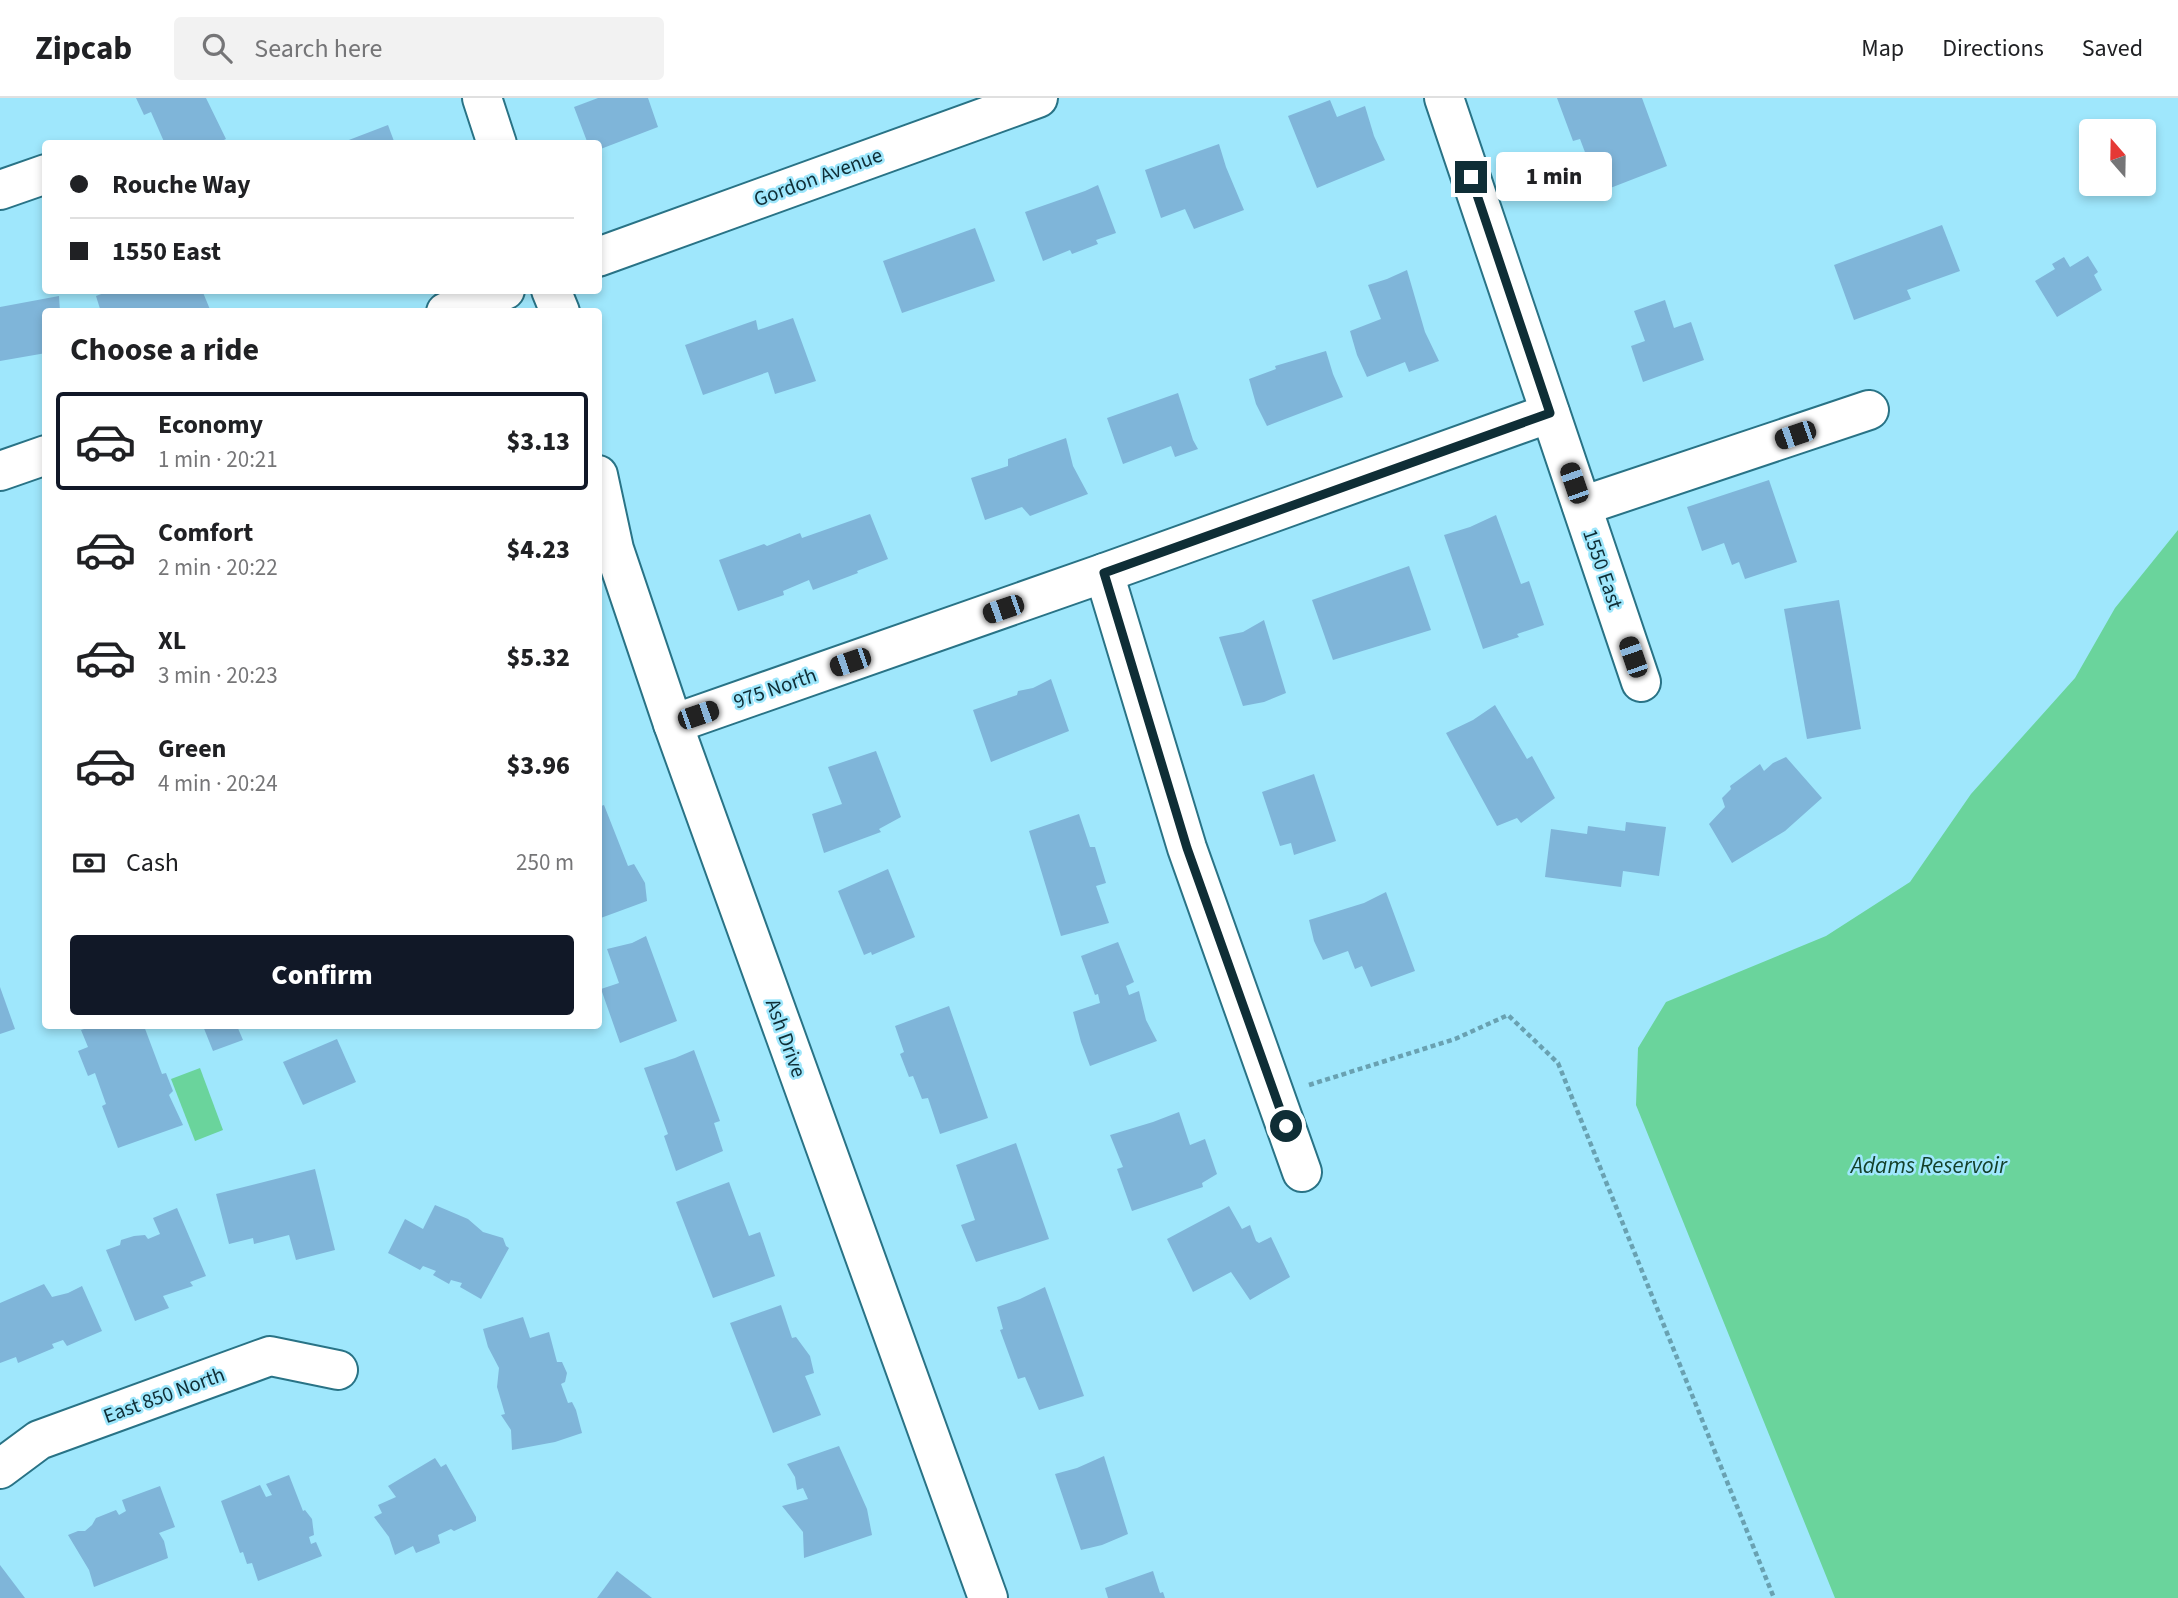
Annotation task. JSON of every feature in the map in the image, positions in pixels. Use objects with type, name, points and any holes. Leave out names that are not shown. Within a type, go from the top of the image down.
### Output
[{"type":"street","points":[[482,98],[497,140]]},
{"type":"street","name":"Gordon Avenue","points":[[602,256],[1038,98]]},
{"type":"street","name":"1550 East","points":[[1444,98],[1641,682]]},
{"type":"street","points":[[0,190],[42,175]]},
{"type":"street","points":[[457,308],[494,294]]},
{"type":"street","points":[[1582,506],[1869,410]]},
{"type":"street","name":"975 North","points":[[673,724],[1550,413]]},
{"type":"street","points":[[0,471],[42,456]]},
{"type":"street","name":"Ash Drive","points":[[602,493],[614,548],[673,724],[988,1598]]},
{"type":"street","points":[[1104,573],[1187,848],[1302,1172]]},
{"type":"street","name":"East 850 North","points":[[0,1469],[39,1440],[270,1356],[338,1370]]},
{"type":"path","points":[[1275,1096],[1455,1039],[1508,1015],[1559,1063],[1774,1598]]},
{"type":"water","name":"Adams Reservoir","points":[[2178,530],[2178,1598],[1835,1598],[1636,1105],[1638,1048],[1666,1002],[1826,936],[1910,882],[1971,794],[2075,678],[2115,608]]},
{"type":"water","points":[[200,1068],[223,1130],[195,1141],[171,1079]]},
{"type":"building","points":[[136,98],[206,98],[226,139],[163,140],[151,112],[144,115]]},
{"type":"building","points":[[598,98],[648,98],[658,127],[602,148],[602,140],[586,140],[574,107]]},
{"type":"building","points":[[1557,98],[1642,98],[1667,166],[1600,192],[1580,139],[1573,141]]},
{"type":"building","points":[[1330,100],[1337,117],[1365,106],[1385,160],[1317,188],[1288,116]]},
{"type":"building","points":[[388,125],[394,140],[349,140]]},
{"type":"building","points":[[1219,144],[1244,210],[1194,229],[1185,209],[1161,218],[1145,170]]},
{"type":"building","points":[[1098,185],[1116,233],[1096,240],[1098,244],[1072,254],[1070,250],[1043,261],[1025,212]]},
{"type":"building","points":[[1942,225],[1960,271],[1907,290],[1911,299],[1854,320],[1834,265]]},
{"type":"building","points":[[975,228],[995,281],[902,313],[883,261]]},
{"type":"building","points":[[2088,256],[2098,272],[2094,275],[2102,290],[2057,317],[2035,281],[2055,269],[2052,264],[2064,257],[2070,267]]},
{"type":"building","points":[[1407,270],[1425,332],[1439,361],[1409,372],[1405,362],[1367,377],[1350,331],[1381,319],[1368,285]]},
{"type":"building","points":[[204,294],[209,308],[100,308],[96,296]]},
{"type":"building","points":[[59,296],[60,308],[42,308],[42,354],[0,361],[0,307]]},
{"type":"building","points":[[1665,300],[1674,328],[1691,322],[1704,360],[1643,382],[1631,346],[1645,341],[1634,311]]},
{"type":"building","points":[[793,318],[816,381],[775,394],[768,372],[703,395],[685,345],[756,320],[758,330]]},
{"type":"building","points":[[1326,351],[1343,397],[1267,426],[1256,404],[1249,379],[1276,369],[1275,366]]},
{"type":"building","points":[[1178,393],[1198,449],[1175,457],[1171,446],[1123,464],[1107,418]]},
{"type":"building","points":[[1066,438],[1073,466],[1088,494],[1030,516],[1022,507],[985,520],[971,478],[1008,466],[1008,459]]},
{"type":"building","points":[[1769,480],[1797,562],[1745,579],[1739,562],[1732,565],[1724,543],[1702,551],[1687,507]]},
{"type":"building","points":[[870,514],[888,559],[813,590],[809,580],[783,591],[784,595],[738,611],[719,560],[800,533],[802,538]]},
{"type":"building","points":[[1496,515],[1521,584],[1529,581],[1544,625],[1483,649],[1444,535]]},
{"type":"building","points":[[1409,566],[1431,630],[1333,660],[1312,600]]},
{"type":"building","points":[[1839,600],[1861,729],[1807,739],[1784,609]]},
{"type":"building","points":[[1264,620],[1286,693],[1264,702],[1243,706],[1219,637],[1243,632]]},
{"type":"building","points":[[1051,679],[1069,731],[991,762],[973,710],[1017,695],[1018,691],[1033,688]]},
{"type":"building","points":[[1495,705],[1527,759],[1532,756],[1555,798],[1521,823],[1517,818],[1497,826],[1446,733],[1473,720]]},
{"type":"building","points":[[876,751],[901,817],[879,829],[881,832],[824,853],[812,814],[842,804],[828,767]]},
{"type":"building","points":[[1786,757],[1822,798],[1785,831],[1732,863],[1709,824],[1725,807],[1722,798],[1731,789],[1730,786],[1760,764],[1764,771]]},
{"type":"building","points":[[1314,774],[1336,841],[1294,855],[1291,843],[1280,846],[1262,792]]},
{"type":"building","points":[[604,805],[628,866],[634,864],[645,883],[647,901],[602,918]]},
{"type":"building","points":[[1079,814],[1090,847],[1095,847],[1106,883],[1096,886],[1109,923],[1061,936],[1029,831]]},
{"type":"building","points":[[1626,822],[1666,827],[1659,876],[1623,871],[1621,887],[1545,877],[1551,829],[1587,834],[1588,826],[1625,831]]},
{"type":"building","points":[[888,869],[915,937],[872,955],[871,952],[864,955],[838,891]]},
{"type":"building","points":[[1386,892],[1415,971],[1371,987],[1362,966],[1355,969],[1348,951],[1323,960],[1314,941],[1309,920],[1364,903]]},
{"type":"building","points":[[646,936],[677,1021],[620,1043],[602,989],[619,983],[607,949],[632,943]]},
{"type":"building","points":[[1118,942],[1134,982],[1126,986],[1129,995],[1139,991],[1146,1020],[1157,1041],[1090,1066],[1073,1012],[1100,1003],[1081,956]]},
{"type":"building","points":[[0,987],[15,1029],[0,1034]]},
{"type":"building","points":[[949,1006],[988,1118],[940,1134],[928,1098],[922,1099],[913,1076],[909,1077],[900,1054],[904,1052],[895,1026]]},
{"type":"building","points":[[145,1029],[162,1074],[166,1073],[173,1091],[169,1095],[183,1125],[118,1148],[102,1106],[106,1104],[95,1073],[88,1076],[78,1051],[88,1047],[81,1030]]},
{"type":"building","points":[[204,1029],[238,1029],[243,1040],[213,1051]]},
{"type":"building","points":[[337,1039],[356,1082],[303,1105],[283,1062]]},
{"type":"building","points":[[694,1050],[720,1121],[714,1123],[723,1151],[676,1171],[664,1136],[668,1134],[644,1068]]},
{"type":"building","points":[[1179,1112],[1190,1145],[1205,1139],[1217,1174],[1202,1183],[1203,1187],[1132,1211],[1117,1169],[1123,1167],[1110,1135]]},
{"type":"building","points":[[1016,1143],[1049,1239],[976,1262],[961,1225],[975,1220],[956,1165]]},
{"type":"building","points":[[315,1169],[335,1250],[296,1260],[289,1235],[254,1244],[253,1238],[229,1244],[216,1194]]},
{"type":"building","points":[[729,1182],[749,1236],[760,1232],[775,1276],[713,1298],[676,1202]]},
{"type":"building","points":[[435,1205],[468,1219],[483,1232],[503,1238],[509,1248],[481,1299],[460,1287],[462,1283],[451,1280],[449,1284],[433,1275],[436,1271],[423,1266],[420,1270],[388,1253],[405,1219],[423,1229]]},
{"type":"building","points":[[1229,1206],[1242,1229],[1250,1225],[1256,1241],[1259,1243],[1271,1237],[1290,1277],[1250,1300],[1231,1272],[1193,1292],[1167,1239]]},
{"type":"building","points":[[177,1208],[206,1276],[190,1282],[193,1286],[163,1296],[169,1308],[135,1321],[106,1250],[120,1245],[121,1240],[134,1236],[145,1235],[148,1239],[160,1234],[153,1218]]},
{"type":"building","points":[[44,1284],[52,1297],[82,1286],[102,1331],[67,1346],[63,1340],[52,1344],[54,1348],[18,1363],[16,1357],[0,1363],[0,1303]]},
{"type":"building","points":[[1045,1287],[1084,1396],[1039,1410],[1025,1377],[1018,1379],[1000,1330],[1003,1329],[997,1307]]},
{"type":"building","points":[[781,1305],[792,1338],[796,1337],[810,1356],[814,1373],[805,1376],[821,1415],[773,1433],[730,1323]]},
{"type":"building","points":[[523,1317],[530,1338],[549,1332],[557,1362],[562,1362],[567,1373],[565,1382],[561,1384],[568,1403],[572,1402],[576,1410],[582,1433],[555,1442],[512,1450],[511,1430],[501,1415],[505,1414],[497,1387],[499,1368],[488,1347],[483,1329]]},
{"type":"building","points":[[839,1446],[867,1509],[872,1535],[804,1558],[803,1532],[782,1506],[808,1499],[803,1488],[797,1490],[795,1477],[787,1464]]},
{"type":"building","points":[[1104,1456],[1128,1534],[1081,1550],[1055,1474]]},
{"type":"building","points":[[435,1458],[441,1467],[446,1464],[476,1521],[438,1535],[440,1543],[431,1547],[416,1553],[413,1546],[395,1555],[389,1537],[374,1517],[382,1513],[378,1505],[396,1497],[388,1486]]},
{"type":"building","points":[[289,1475],[303,1511],[312,1519],[314,1535],[309,1537],[311,1544],[316,1542],[322,1556],[258,1581],[252,1563],[247,1564],[243,1552],[240,1553],[221,1501],[260,1485],[266,1497],[272,1495],[266,1484]]},
{"type":"building","points":[[160,1486],[175,1527],[159,1533],[168,1558],[94,1587],[89,1570],[68,1535],[85,1531],[96,1518],[116,1510],[119,1515],[126,1511],[122,1500]]},
{"type":"building","points":[[0,1565],[25,1598],[0,1598]]},
{"type":"building","points":[[617,1571],[652,1598],[597,1598]]},
{"type":"building","points":[[1153,1571],[1160,1593],[1163,1592],[1165,1598],[1108,1598],[1105,1588]]},
{"type":"route","points":[[1286,1126],[1187,848],[1104,573],[1550,413],[1471,177]]}]
